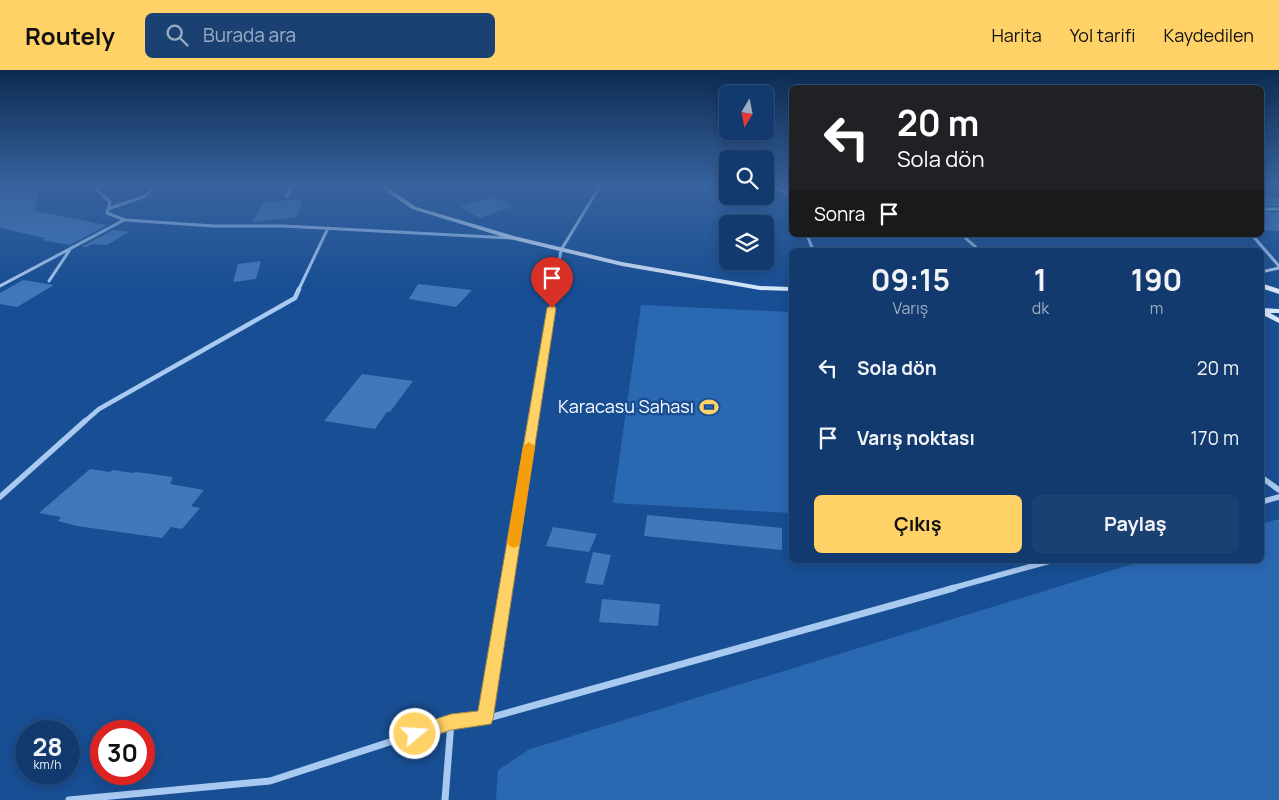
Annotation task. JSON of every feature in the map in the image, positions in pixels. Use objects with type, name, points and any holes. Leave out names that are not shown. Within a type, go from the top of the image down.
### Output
[{"type":"main road","points":[[453,220],[512,238],[622,264],[760,288],[789,289]]},
{"type":"main road","points":[[1264,286],[1279,292]]},
{"type":"main road","points":[[1264,310],[1279,311]]},
{"type":"main road","points":[[1264,312],[1279,321]]},
{"type":"street","points":[[0,286],[125,220]]},
{"type":"street","points":[[126,220],[214,226],[328,228],[512,238]]},
{"type":"street","points":[[485,719],[561,250],[579,220]]},
{"type":"street","points":[[0,497],[99,409],[295,298],[328,228]]},
{"type":"street","points":[[964,237],[977,248]]},
{"type":"street","points":[[1254,237],[1263,248]]},
{"type":"street","points":[[49,281],[71,248]]},
{"type":"street","points":[[1264,249],[1279,267],[1264,271]]},
{"type":"street","points":[[1264,479],[1279,490]]},
{"type":"street","points":[[1264,501],[1279,497]]},
{"type":"street","points":[[69,800],[270,782],[451,722],[485,719],[1043,563]]},
{"type":"street","points":[[444,800],[451,722]]},
{"type":"shaded area","name":"Karacasu Sahası","points":[[641,305],[789,312],[789,513],[613,503]]},
{"type":"shaded area","points":[[1279,519],[1279,800],[496,800],[498,770],[530,749],[1135,563],[1264,563],[1264,523]]},
{"type":"building","points":[[0,220],[82,220],[107,225],[70,245],[42,240],[45,238],[0,228]]},
{"type":"building","points":[[1264,220],[1279,220],[1279,231],[1264,230]]},
{"type":"building","points":[[113,230],[129,232],[107,245],[93,244],[81,247]]},
{"type":"building","points":[[261,261],[256,279],[233,282],[238,264]]},
{"type":"building","points":[[23,280],[54,285],[17,307],[0,304],[0,293]]},
{"type":"building","points":[[418,284],[472,290],[456,307],[409,299]]},
{"type":"building","points":[[362,374],[413,381],[375,429],[324,421]]},
{"type":"building","points":[[90,469],[173,477],[170,484],[204,490],[191,506],[200,508],[182,529],[171,527],[162,538],[77,526],[58,521],[61,517],[39,513]]},
{"type":"building","points":[[647,515],[782,528],[782,550],[644,536]]},
{"type":"building","points":[[553,527],[597,534],[589,552],[546,546]]},
{"type":"building","points":[[593,552],[611,555],[603,585],[585,583]]},
{"type":"building","points":[[602,599],[660,604],[658,626],[599,622]]},
{"type":"slow traffic","points":[[514,543],[529,446]]},
{"type":"place","name":"Karacasu Sahası","points":[[709,407]]},
{"type":"route","points":[[415,734],[451,722],[485,719],[552,308]]}]
